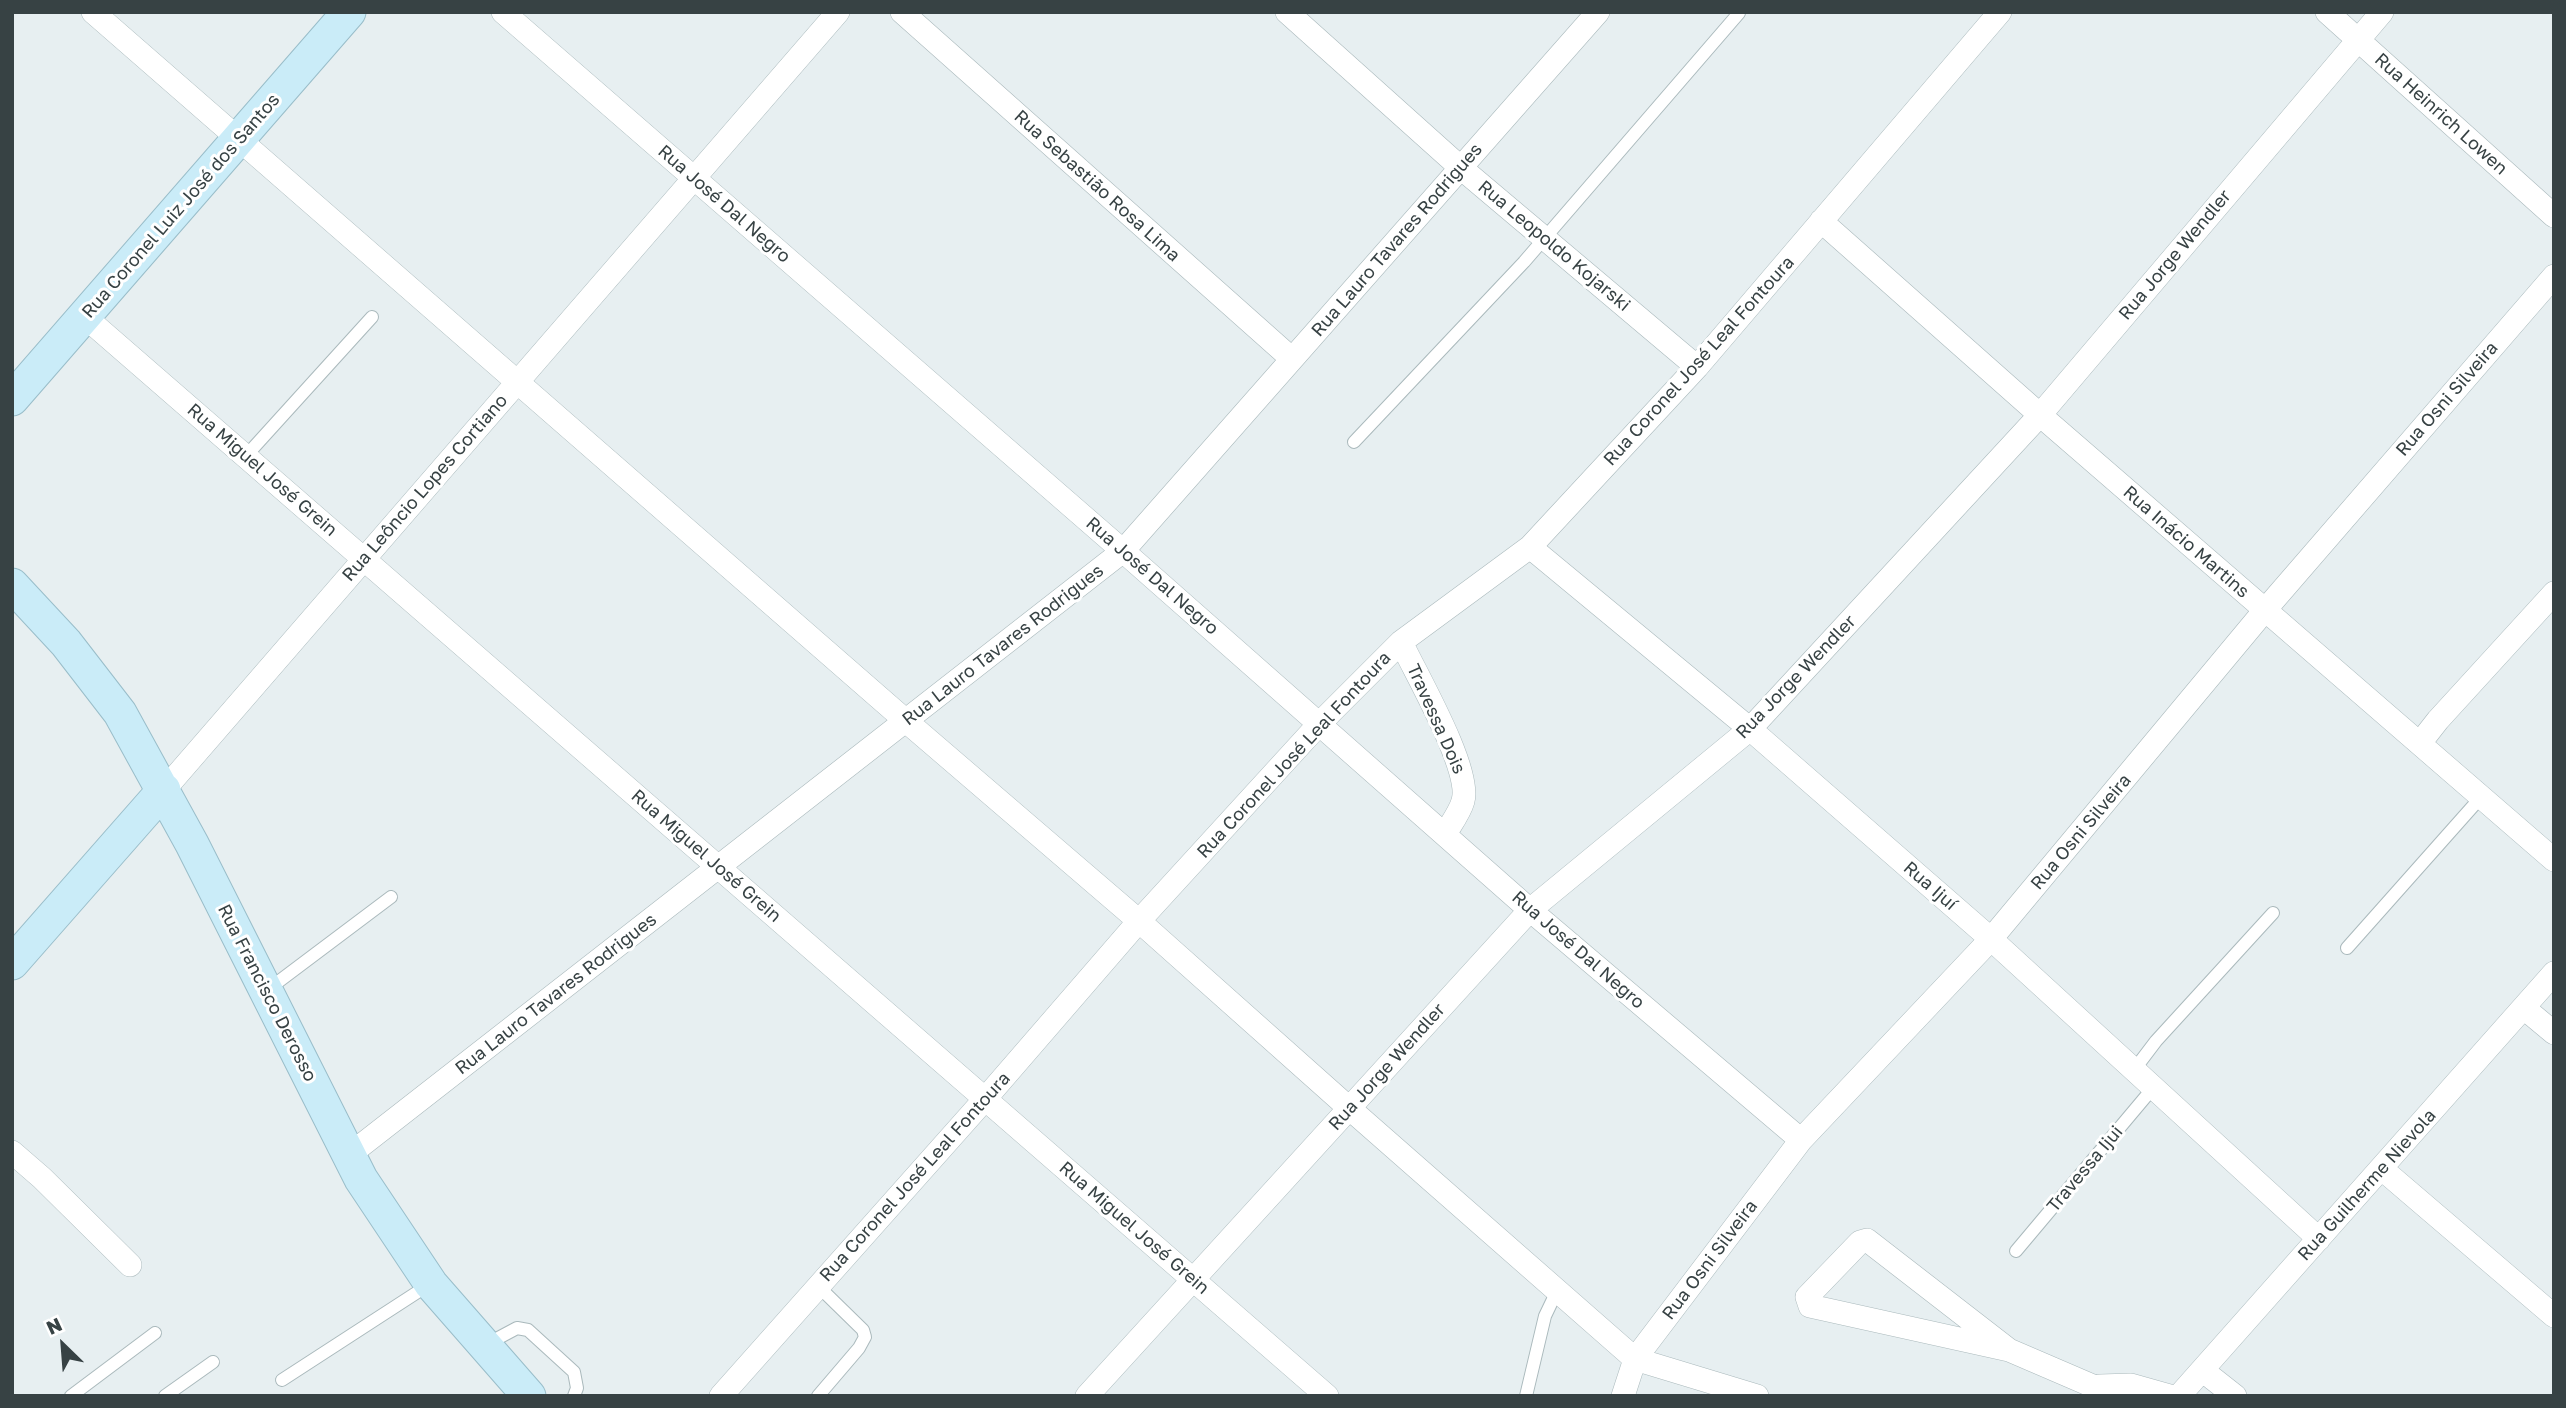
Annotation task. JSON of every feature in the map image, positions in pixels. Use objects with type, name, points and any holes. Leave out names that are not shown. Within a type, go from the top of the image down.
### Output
[{"type":"main road","name":"Rua Coronel Luiz José dos Santos","points":[[12,399],[349,12]]},
{"type":"main road","name":"Rua Francisco Derosso","points":[[16,597],[66,643],[120,713],[164,790],[361,1179],[431,1284],[529,1396]]},
{"type":"main road","name":"Rua Leôncio Lopes Cortiano","points":[[12,963],[164,790]]},
{"type":"street","points":[[93,12],[906,721],[1139,920],[1635,1359],[1757,1396]]},
{"type":"street","name":"Rua José Dal Negro","points":[[503,12],[1320,723],[1530,910],[1801,1140]]},
{"type":"street","name":"Rua Leôncio Lopes Cortiano","points":[[164,790],[838,12]]},
{"type":"street","name":"Rua Sebastião Rosa Lima","points":[[902,12],[1292,359]]},
{"type":"street","name":"Rua Leopoldo Kojarski","points":[[1287,12],[1461,168],[1697,367]]},
{"type":"street","name":"Rua Lauro Tavares Rodrigues","points":[[349,1155],[1123,551],[1598,12]]},
{"type":"street","name":"Rua Coronel José Leal Fontoura","points":[[731,1393],[818,1286],[985,1099],[1139,920],[1320,723],[1401,642],[1530,547],[1697,367],[2000,12]]},
{"type":"street","name":"Rua Heinrich Lowen","points":[[2327,12],[2554,216]]},
{"type":"street","name":"Rua Jorge Wendler","points":[[1087,1396],[1530,910],[1750,729],[2040,415],[2382,12]]},
{"type":"street","name":"Rua Inácio Martins","points":[[1821,221],[2040,415],[2554,860]]},
{"type":"street","name":"Rua Osni Silveira","points":[[1623,1396],[1635,1359],[1801,1140],[1991,939],[2265,610],[2554,276]]},
{"type":"street","name":"Rua Miguel José Grein","points":[[84,316],[1327,1396]]},
{"type":"street","name":"Rua Ijuí","points":[[1530,547],[1750,729],[1991,939],[2319,1239]]},
{"type":"street","points":[[2420,743],[2554,593]]},
{"type":"street","name":"Travessa Dois","points":[[1401,642],[1452,748],[1464,780],[1463,800],[1445,834]]},
{"type":"street","name":"Rua Guilherme Nievola","points":[[2184,1394],[2202,1370],[2554,974]]},
{"type":"street","points":[[2524,1008],[2554,1033]]},
{"type":"street","points":[[12,1152],[130,1265]]},
{"type":"street","points":[[2382,1169],[2554,1315]]},
{"type":"street","points":[[2009,1350],[1867,1240],[1860,1242],[1807,1297],[1810,1306],[2009,1350],[2116,1396]]},
{"type":"street","points":[[2202,1370],[2235,1396]]},
{"type":"street","points":[[2094,1386],[2132,1385],[2184,1394]]},
{"type":"lane","points":[[1354,442],[1562,220],[1739,13]]},
{"type":"lane","points":[[246,457],[372,317]]},
{"type":"lane","points":[[2347,948],[2482,796]]},
{"type":"lane","points":[[266,991],[391,897]]},
{"type":"lane","points":[[2134,1070],[2156,1041],[2273,913]]},
{"type":"lane","name":"Travessa Ijui","points":[[2016,1251],[2153,1088]]},
{"type":"lane","points":[[282,1380],[431,1284]]},
{"type":"lane","points":[[818,1286],[863,1330],[865,1337],[859,1348],[818,1396]]},
{"type":"lane","points":[[1526,1396],[1545,1316],[1557,1291]]},
{"type":"lane","points":[[485,1346],[517,1328],[528,1329],[574,1372],[577,1388],[574,1396]]},
{"type":"lane","points":[[71,1396],[155,1334]]},
{"type":"lane","points":[[165,1396],[213,1362]]}]
